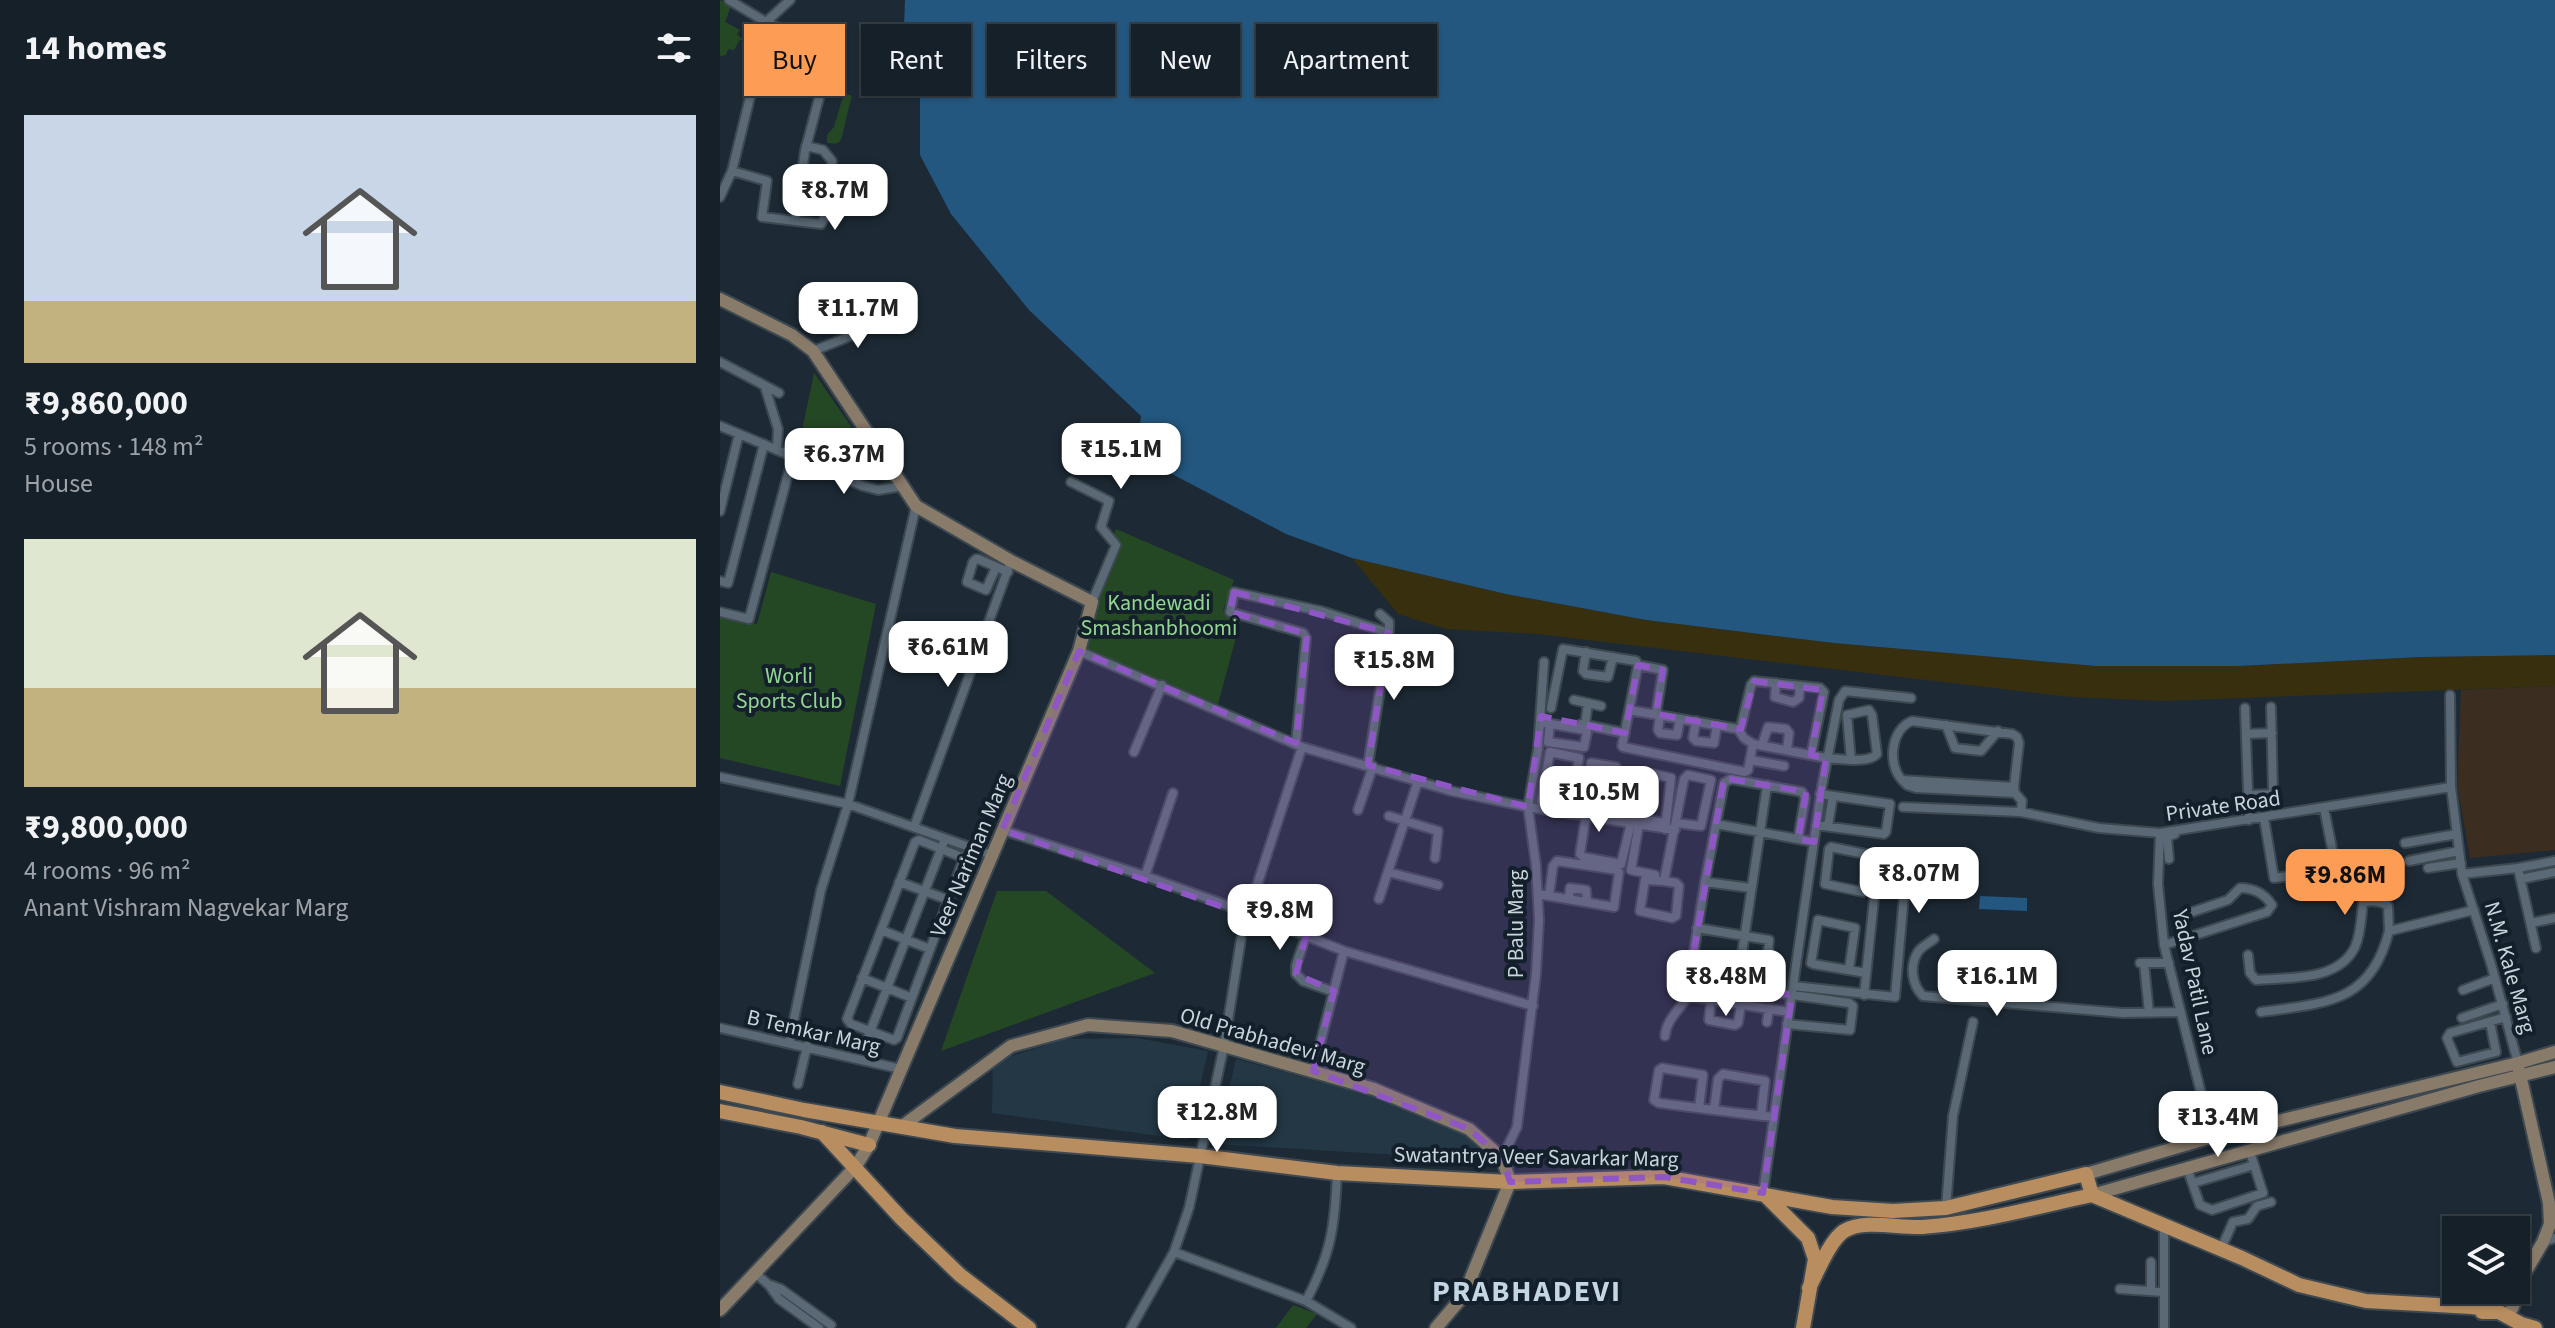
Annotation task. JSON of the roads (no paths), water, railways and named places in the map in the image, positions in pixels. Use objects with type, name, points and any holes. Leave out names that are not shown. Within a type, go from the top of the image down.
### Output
[{"type":"main road","name":"Swatantrya Veer Savarkar Marg","points":[[720,1092],[955,1136],[1200,1156],[1337,1173],[1510,1182],[1664,1177],[1832,1207],[1893,1211],[1946,1208],[2086,1174]]},
{"type":"main road","points":[[720,1111],[869,1145]]},
{"type":"main road","points":[[822,1132],[901,1218],[960,1275],[1029,1328]]},
{"type":"main road","points":[[2086,1174],[2092,1195],[2299,1285],[2366,1301],[2479,1308],[2482,1305],[2506,1310],[2521,1324],[2532,1327]]},
{"type":"main road","points":[[1763,1193],[1808,1238],[1815,1259],[1803,1328]]},
{"type":"main road","name":"Swatantrya Veer Savarkar Marg","points":[[1809,1288],[1841,1232],[1860,1223],[1901,1228],[1955,1225],[2092,1195]]},
{"type":"street","points":[[729,0],[770,24]]},
{"type":"street","points":[[720,197],[766,22],[790,0]]},
{"type":"street","points":[[795,220],[806,146],[820,96]]},
{"type":"street","points":[[727,176],[767,181],[762,217],[821,224],[826,215],[832,161],[823,150],[806,146]]},
{"type":"street","points":[[720,299],[792,335],[813,351],[916,506],[1009,566],[1092,602],[1116,545],[1101,527],[1109,501],[1071,482]]},
{"type":"street","points":[[813,351],[858,333],[875,312]]},
{"type":"street","points":[[720,362],[779,393]]},
{"type":"street","points":[[765,386],[778,429],[777,450]]},
{"type":"street","points":[[720,426],[863,486],[878,490],[903,486]]},
{"type":"street","points":[[720,511],[739,434]]},
{"type":"street","points":[[720,581],[728,583],[764,444]]},
{"type":"street","points":[[720,612],[749,619],[793,456]]},
{"type":"street","points":[[789,1043],[821,890],[848,804],[916,506]]},
{"type":"street","points":[[996,567],[1009,566]]},
{"type":"street","points":[[914,827],[1009,566]]},
{"type":"street","points":[[1248,913],[1299,745],[1306,638],[1303,633],[1230,612],[1234,592],[1321,611],[1389,633]]},
{"type":"street","name":"Veer Nariman Marg","points":[[720,1310],[856,1166],[869,1145],[1079,651],[1092,602]]},
{"type":"street","points":[[1358,810],[1370,766],[1389,633],[1389,622],[1380,614]]},
{"type":"street","points":[[1551,708],[1562,651],[1565,649],[1636,661],[1638,665],[1661,669],[1658,730],[1677,735],[1680,719]]},
{"type":"street","points":[[1079,651],[1299,745],[1451,791],[1528,807],[1571,810]]},
{"type":"street","points":[[1586,652],[1583,671],[1586,674],[1608,677],[1613,657]]},
{"type":"street","name":"P Balu Marg","points":[[1502,1158],[1517,1127],[1533,1006],[1539,920],[1528,807],[1544,721],[1544,662]]},
{"type":"street","points":[[1638,665],[1622,746],[1626,749],[1745,772],[1768,727],[1786,729],[1789,733],[1787,750]]},
{"type":"street","points":[[1811,755],[1824,692],[1820,688],[1757,680],[1752,683],[1740,730],[1744,738],[1758,744],[1811,755],[1826,758],[1851,760],[1873,758],[1877,754],[1869,710],[1847,715],[1851,760]]},
{"type":"street","points":[[1776,683],[1775,697],[1793,702],[1799,698],[1800,686]]},
{"type":"street","points":[[1134,752],[1162,685]]},
{"type":"street","points":[[1763,1193],[1821,790],[1839,700],[1845,691],[1911,698]]},
{"type":"street","name":"N.M. Kale Marg","points":[[2450,695],[2451,787],[2456,852],[2503,1004],[2551,1195],[2549,1240],[2530,1268]]},
{"type":"street","points":[[1574,700],[1601,706]]},
{"type":"street","points":[[1585,725],[1588,703]]},
{"type":"street","points":[[2248,795],[2270,794],[2273,791],[2271,707]]},
{"type":"street","points":[[2245,708],[2249,820]]},
{"type":"street","points":[[1629,710],[1740,730]]},
{"type":"street","points":[[1544,721],[1586,731],[1584,747],[1548,742],[1544,721]]},
{"type":"street","points":[[1544,721],[1625,733]]},
{"type":"street","points":[[1696,721],[1694,739],[1712,743],[1717,725]]},
{"type":"street","points":[[2014,790],[1916,788],[1907,785],[1895,773],[1892,763],[1897,732],[1912,721],[1998,731],[2017,737],[2014,790],[2022,801],[2021,812]]},
{"type":"street","points":[[1946,725],[1955,748],[1981,751],[1998,731]]},
{"type":"street","points":[[2246,734],[2272,733]]},
{"type":"street","points":[[1571,810],[1579,758],[1550,752],[1541,801],[1583,814],[1670,826],[1701,826],[1711,780],[1685,777],[1670,826]]},
{"type":"street","points":[[1750,760],[1769,768],[1784,766]]},
{"type":"street","points":[[1583,814],[1608,813],[1616,767],[1591,763],[1583,814],[1580,854],[1616,864],[1622,862],[1634,822]]},
{"type":"street","points":[[1665,879],[1645,880],[1640,911],[1672,918],[1676,916],[1679,886],[1665,879],[1631,870],[1639,775],[1644,772],[1671,777],[1665,879]]},
{"type":"street","points":[[720,777],[848,804],[914,827],[943,844],[964,858],[896,1040],[869,1034],[847,1019],[916,841],[943,844],[992,855]]},
{"type":"street","points":[[1798,839],[1804,793],[1727,780],[1722,785],[1691,978],[1765,990],[1889,998],[1896,995],[1905,884],[1900,878],[1882,876],[1876,880],[1864,995]]},
{"type":"street","points":[[1379,899],[1418,781]]},
{"type":"street","points":[[1737,987],[1767,785]]},
{"type":"street","name":"Private Road","points":[[1903,807],[2021,812],[2099,828],[2177,834],[2451,787]]},
{"type":"street","points":[[1816,825],[1884,834],[1890,804],[1833,796],[1821,790]]},
{"type":"street","points":[[1145,876],[1173,793]]},
{"type":"street","points":[[1828,826],[1833,796]]},
{"type":"street","points":[[2324,808],[2340,889]]},
{"type":"street","points":[[1389,816],[1438,831],[1435,858]]},
{"type":"street","points":[[2264,818],[2274,878],[2312,873]]},
{"type":"street","points":[[1716,824],[1814,842]]},
{"type":"street","points":[[1002,830],[1145,876],[1344,951],[1533,1006]]},
{"type":"street","name":"Yadav Patil Lane","points":[[2160,833],[2164,860],[2158,884],[2164,945],[2212,1137]]},
{"type":"street","points":[[2177,834],[2167,837],[2164,860],[2180,861]]},
{"type":"street","points":[[2405,843],[2453,834]]},
{"type":"street","points":[[869,1034],[943,844]]},
{"type":"street","points":[[1830,847],[1868,854],[1863,891],[1826,885],[1827,864],[1830,847]]},
{"type":"street","points":[[2409,861],[2456,852]]},
{"type":"street","points":[[1538,894],[1549,896],[1587,902],[1614,907],[1619,871],[1557,861],[1553,866],[1549,896]]},
{"type":"street","points":[[2462,874],[2555,861]]},
{"type":"street","points":[[1811,862],[1827,864]]},
{"type":"street","points":[[2428,868],[2461,863]]},
{"type":"street","points":[[2518,868],[2536,948]]},
{"type":"street","points":[[1388,872],[1438,885]]},
{"type":"street","points":[[2521,879],[2555,872]]},
{"type":"street","points":[[899,882],[949,900]]},
{"type":"street","points":[[1705,882],[1751,888]]},
{"type":"street","points":[[2164,945],[2267,912],[2272,905],[2257,891],[2240,888],[2228,900],[2199,911],[2186,912],[2180,919],[2181,939]]},
{"type":"street","points":[[2248,955],[2250,973],[2256,980],[2321,974],[2336,968],[2355,947],[2363,903],[2382,902],[2388,906],[2389,931],[2384,950],[2367,977],[2350,994],[2317,1004],[2261,1012]]},
{"type":"street","points":[[2389,931],[2474,910]]},
{"type":"street","points":[[2531,923],[2555,918]]},
{"type":"street","points":[[1849,970],[1855,928],[1818,920],[1811,963],[1849,970],[1866,973]]},
{"type":"street","points":[[1697,928],[1771,942],[1765,990]]},
{"type":"street","points":[[881,930],[930,949]]},
{"type":"street","points":[[1289,978],[1304,935]]},
{"type":"street","points":[[1304,935],[1296,974],[1303,981],[1334,992]]},
{"type":"street","points":[[1131,1328],[1174,1252],[1189,1208],[1224,1046],[1241,939]]},
{"type":"street","points":[[1934,939],[1918,952],[1914,965],[1912,978],[1915,988],[1923,996],[2123,1013],[2179,1012]]},
{"type":"street","points":[[1313,1071],[1344,951]]},
{"type":"street","points":[[2149,1013],[2142,963],[2169,963]]},
{"type":"street","points":[[862,978],[912,998]]},
{"type":"street","points":[[2463,990],[2495,978]]},
{"type":"street","points":[[1787,1024],[1850,1028],[1851,1004],[1792,990]]},
{"type":"street","points":[[1665,1036],[1666,1025],[1686,999],[1692,997],[1789,1012]]},
{"type":"street","points":[[1711,1000],[1709,1020],[1735,1025],[1741,1004]]},
{"type":"street","points":[[2462,1018],[2503,1004]]},
{"type":"street","points":[[1767,1022],[1769,1009]]},
{"type":"street","points":[[2490,1022],[2497,1050],[2495,1053],[2457,1062],[2448,1036],[2450,1033],[2506,1017]]},
{"type":"street","points":[[1946,1208],[1953,1116],[1973,1022]]},
{"type":"street","name":"Old Prabhadevi Marg","points":[[901,1127],[1011,1046],[1088,1025],[1172,1031],[1374,1089],[1469,1129],[1502,1158]]},
{"type":"street","name":"B Temkar Marg","points":[[720,1028],[901,1069]]},
{"type":"street","points":[[798,1084],[807,1046]]},
{"type":"street","name":"Swatantrya Veer Savarkar Marg","points":[[2092,1195],[2187,1168],[2252,1158],[2479,1086],[2555,1052]]},
{"type":"street","points":[[2479,1057],[2482,1071]]},
{"type":"street","name":"Swatantrya Veer Savarkar Marg","points":[[2086,1174],[2212,1137],[2482,1071],[2555,1067]]},
{"type":"street","points":[[1699,1108],[1703,1075],[1661,1068],[1655,1101],[1699,1108],[1774,1117]]},
{"type":"street","points":[[1714,1110],[1718,1079],[1723,1074],[1765,1081],[1761,1116]]},
{"type":"street","points":[[1436,1328],[1464,1295],[1510,1182],[1502,1158]]},
{"type":"street","points":[[2193,1183],[2252,1158],[2269,1203],[2256,1207],[2248,1219],[2233,1222],[2221,1249]]},
{"type":"street","points":[[2187,1168],[2200,1205],[2207,1209],[2263,1193]]},
{"type":"street","points":[[1306,1301],[1323,1270],[1332,1240],[1337,1173]]},
{"type":"street","points":[[2164,1227],[2164,1328]]},
{"type":"street","points":[[1174,1252],[1306,1301],[1351,1328]]},
{"type":"street","points":[[2151,1262],[2151,1291]]},
{"type":"street","points":[[755,1273],[779,1299],[819,1328]]},
{"type":"street","points":[[769,1285],[781,1289],[831,1325]]},
{"type":"street","points":[[2120,1289],[2164,1292]]},
{"type":"street","name":"N.M. Kale Marg","points":[[2506,1304],[2506,1310]]},
{"type":"water","points":[[905,0],[2555,0],[2555,655],[2421,657],[2239,666],[2096,666],[1834,643],[1646,620],[1506,594],[1352,558],[1286,534],[1136,455],[1141,416],[1029,310],[951,214],[920,155],[920,96],[971,96],[971,24],[904,24]]},
{"type":"water","points":[[1980,896],[2027,898],[2027,911],[1979,909]]},
{"type":"district","name":"PRABHADEVI","points":[[1527,1291]]},
{"type":"park label","name":"Kandewadi Smashanbhoomi","points":[[1159,614]]},
{"type":"park label","name":"Worli Sports Club","points":[[789,688]]}]
